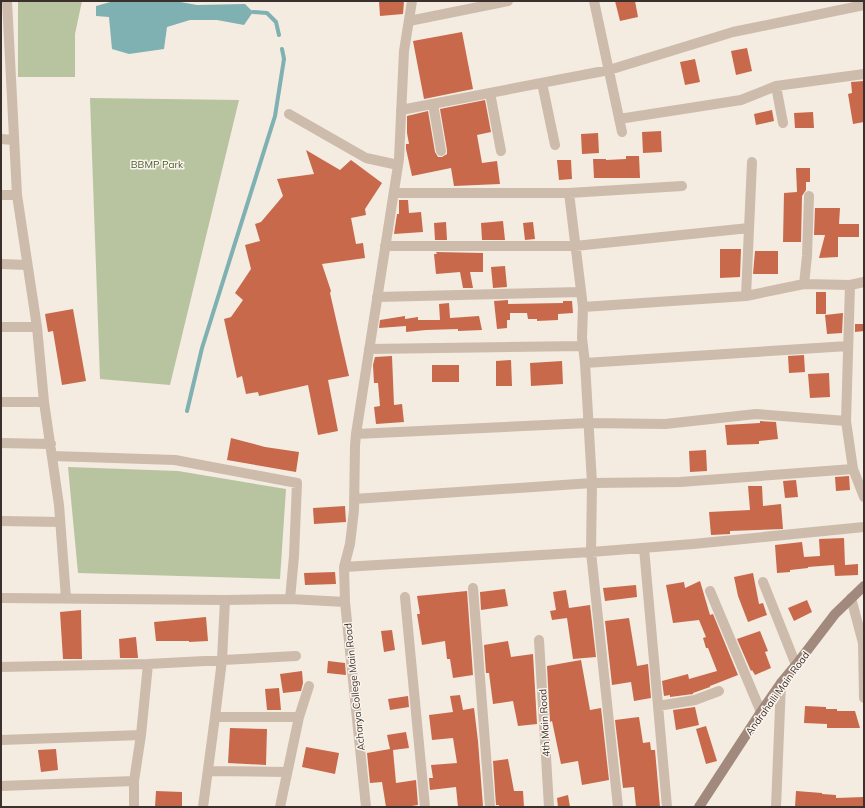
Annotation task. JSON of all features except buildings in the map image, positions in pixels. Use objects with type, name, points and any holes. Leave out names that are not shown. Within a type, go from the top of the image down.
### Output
[{"type":"main road","name":"Andrahalli Main Road","points":[[699,807],[781,683],[835,614],[864,586]]},
{"type":"street","points":[[7,1],[6,73],[14,140],[17,195],[37,327],[44,402],[51,444],[60,522],[66,598]]},
{"type":"street","name":"Acharya College Main Road","points":[[366,807],[345,602],[344,567],[350,544],[354,498],[356,434],[398,165],[404,51],[412,1]]},
{"type":"street","points":[[409,21],[508,1]]},
{"type":"street","points":[[594,1],[622,132]]},
{"type":"street","points":[[401,110],[609,70],[733,32],[864,5]]},
{"type":"street","points":[[619,119],[741,100],[776,86],[864,74]]},
{"type":"street","points":[[542,83],[556,144]]},
{"type":"street","points":[[776,86],[783,123]]},
{"type":"street","points":[[490,93],[501,151]]},
{"type":"street","points":[[433,104],[441,151]]},
{"type":"street","points":[[289,114],[366,158],[398,165]]},
{"type":"street","points":[[1,139],[14,140]]},
{"type":"street","points":[[746,296],[752,162]]},
{"type":"street","points":[[394,193],[569,193],[682,186]]},
{"type":"street","points":[[569,193],[583,307],[583,346],[592,483],[591,552],[618,807]]},
{"type":"street","points":[[1,195],[17,195]]},
{"type":"street","points":[[804,284],[807,256],[809,196]]},
{"type":"street","points":[[385,246],[575,246],[749,228]]},
{"type":"street","points":[[1,264],[27,265]]},
{"type":"street","points":[[583,307],[746,296],[804,284],[850,285],[864,282]]},
{"type":"street","points":[[850,285],[846,421],[853,469],[864,497]]},
{"type":"street","points":[[377,297],[580,292]]},
{"type":"street","points":[[1,327],[37,327]]},
{"type":"street","points":[[369,349],[583,346]]},
{"type":"street","points":[[585,363],[848,346]]},
{"type":"street","points":[[1,402],[44,402]]},
{"type":"street","points":[[356,434],[588,423],[665,424],[756,414],[846,421]]},
{"type":"street","points":[[1,443],[51,444]]},
{"type":"street","points":[[52,456],[175,460],[297,483],[294,556],[290,599]]},
{"type":"street","points":[[354,498],[592,483],[680,482],[853,469]]},
{"type":"street","points":[[1,521],[60,522]]},
{"type":"street","points":[[344,567],[644,548],[864,527]]},
{"type":"street","points":[[644,548],[667,807]]},
{"type":"street","points":[[763,582],[796,665]]},
{"type":"street","points":[[473,588],[490,807]]},
{"type":"street","points":[[710,591],[761,712]]},
{"type":"street","points":[[406,597],[424,807]]},
{"type":"street","points":[[1,598],[225,600],[290,599],[345,602]]},
{"type":"street","points":[[851,598],[863,644],[864,698]]},
{"type":"street","points":[[202,807],[222,660],[225,600]]},
{"type":"street","name":"4th Main Road","points":[[539,640],[549,807]]},
{"type":"street","points":[[1,667],[148,664],[296,656]]},
{"type":"street","points":[[134,807],[134,782],[141,734],[148,664]]},
{"type":"street","points":[[776,807],[781,683]]},
{"type":"street","points":[[280,807],[299,716],[309,686]]},
{"type":"street","points":[[658,706],[695,700],[719,691]]},
{"type":"street","points":[[215,717],[299,716]]},
{"type":"street","points":[[1,740],[141,734]]},
{"type":"street","points":[[208,771],[287,772]]},
{"type":"street","points":[[1,786],[134,782]]},
{"type":"green space","points":[[18,1],[82,1],[75,34],[75,77],[18,77]]},
{"type":"green space","name":"BBMP Park","points":[[90,98],[239,100],[170,385],[100,379]]},
{"type":"green space","points":[[68,467],[178,471],[286,489],[280,579],[78,573]]},
{"type":"water","points":[[114,1],[175,1],[197,5],[245,4],[253,12],[244,25],[217,20],[190,20],[167,27],[164,49],[129,54],[112,49],[109,17],[96,16],[96,6]]},
{"type":"waterway","points":[[253,12],[267,13],[276,22],[279,35]]},
{"type":"waterway","points":[[187,411],[202,348],[275,116],[284,59],[282,49]]}]
